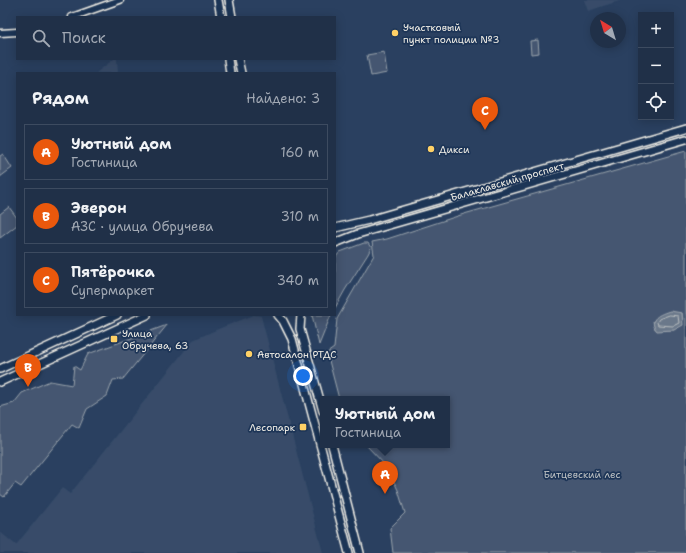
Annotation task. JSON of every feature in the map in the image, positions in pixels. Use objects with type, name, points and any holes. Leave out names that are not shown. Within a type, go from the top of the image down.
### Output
[{"type":"main road","points":[[218,0],[220,16]]},
{"type":"main road","points":[[229,0],[232,16]]},
{"type":"main road","points":[[228,60],[230,72]]},
{"type":"main road","points":[[238,60],[241,72]]},
{"type":"main road","name":"Балаклавский проспект","points":[[336,228],[369,220],[686,128]]},
{"type":"main road","name":"Балаклавский проспект","points":[[336,243],[358,234],[686,139]]},
{"type":"main road","points":[[0,369],[116,316]]},
{"type":"main road","points":[[0,382],[145,316]]},
{"type":"main road","points":[[279,316],[292,339],[320,444]]},
{"type":"main road","points":[[301,316],[300,329],[320,400]]},
{"type":"main road","points":[[321,448],[349,553]]},
{"type":"main road","points":[[333,448],[360,553]]},
{"type":"street","points":[[75,16],[120,0]]},
{"type":"street","points":[[0,33],[16,32]]},
{"type":"shaded area","points":[[584,0],[622,0],[588,11]]},
{"type":"shaded area","points":[[113,60],[117,60],[118,72],[97,72]]},
{"type":"shaded area","points":[[251,316],[261,316],[323,553],[0,553],[0,532],[16,545],[62,488],[70,494],[193,340]]},
{"type":"green space","points":[[538,40],[539,53],[531,54],[530,41]]},
{"type":"green space","points":[[384,52],[387,73],[371,76],[367,55]]},
{"type":"green space","name":"Битцевский лес","points":[[686,151],[686,553],[393,553],[390,528],[405,513],[398,490],[387,467],[369,448],[450,448],[450,396],[338,396],[327,353],[334,348],[337,319],[374,255],[372,242],[387,239],[464,214]],"holes":[[[682,313],[683,321],[674,330],[655,329],[653,321]]]},
{"type":"green space","points":[[3,154],[12,168],[0,177],[0,156]]},
{"type":"green space","points":[[9,207],[16,217],[16,226],[0,238],[0,214]]},
{"type":"green space","points":[[364,243],[368,243],[371,248],[336,306],[336,257],[340,252]]},
{"type":"green space","points":[[312,316],[331,316],[319,345]]},
{"type":"green space","points":[[167,325],[123,379],[113,380],[107,396],[87,409],[79,428],[72,424],[21,487],[15,483],[4,497],[0,494],[0,407],[14,403],[22,393],[50,381],[72,385],[74,366],[80,370],[88,354]]},
{"type":"water","points":[[670,311],[682,313],[683,325],[674,330],[657,331],[654,327],[654,320],[659,315]]},
{"type":"place","name":"Участковый пункт полиции №3","points":[[395,33]]},
{"type":"place","name":"Пятёрочка","points":[[485,130]]},
{"type":"place","name":"Дикси","points":[[431,149]]},
{"type":"place","name":"Улица Обручева, 63","points":[[114,339]]},
{"type":"place","name":"Автосалон РТДС","points":[[249,354]]},
{"type":"place","name":"Эверон","points":[[28,387]]},
{"type":"place","name":"Лесопарк","points":[[303,427]]},
{"type":"place","name":"Уютный дом","points":[[385,494]]}]
